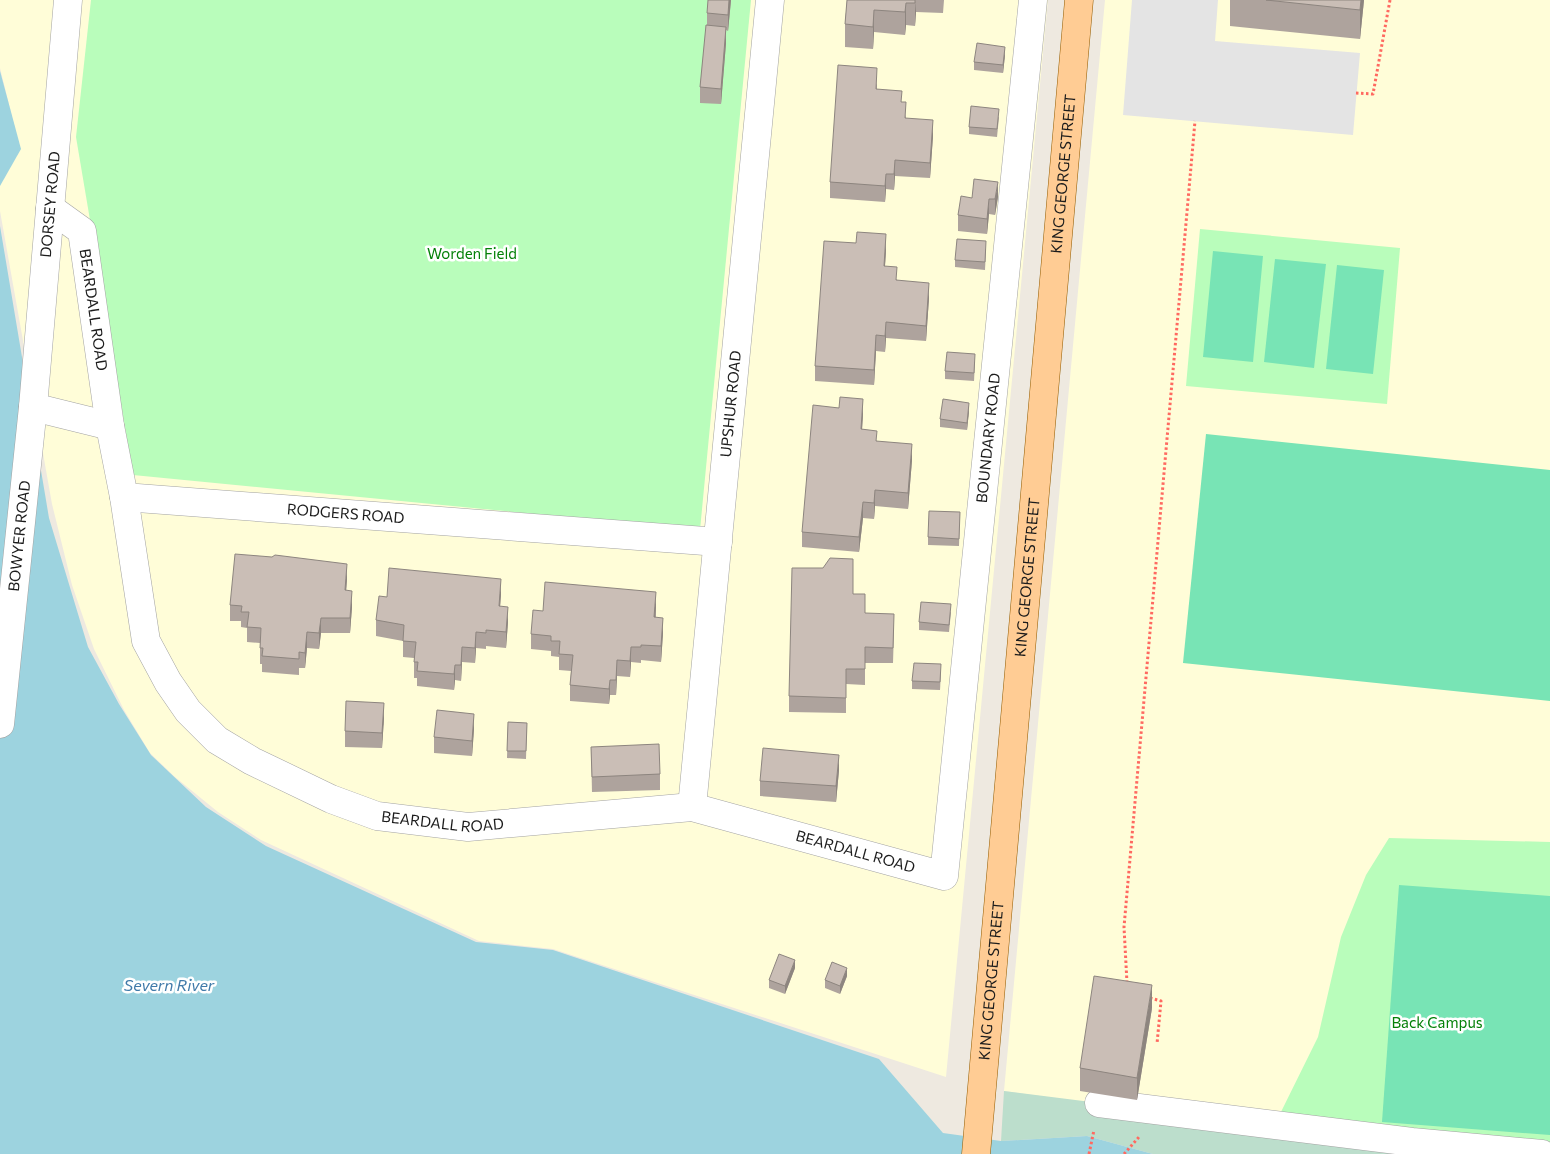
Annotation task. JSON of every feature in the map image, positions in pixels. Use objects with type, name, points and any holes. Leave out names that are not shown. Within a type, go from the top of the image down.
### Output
[{"type":"main road","name":"KING GEORGE STREET","points":[[977,1143],[1079,0]]},
{"type":"street","name":"DORSEY ROAD","points":[[33,408],[68,0]]},
{"type":"street","name":"UPSHUR ROAD","points":[[692,807],[770,0]]},
{"type":"street","name":"BOUNDARY ROAD","points":[[944,876],[1033,0]]},
{"type":"street","name":"BEARDALL ROAD","points":[[50,208],[82,232],[110,426]]},
{"type":"street","points":[[33,408],[110,426],[124,497]]},
{"type":"street","name":"BOWYER ROAD","points":[[0,724],[33,408]]},
{"type":"street","name":"BEARDALL ROAD","points":[[124,497],[138,602],[146,641],[168,682],[188,712],[217,740],[252,761],[331,799],[377,816],[468,827],[692,807],[944,876]]},
{"type":"street","name":"RODGERS ROAD","points":[[124,497],[718,542]]},
{"type":"street","points":[[1099,1103],[1412,1142],[1542,1154]]},
{"type":"path","points":[[1356,93],[1373,94],[1390,0]]},
{"type":"path","points":[[1127,992],[1124,927],[1195,121]]},
{"type":"path","points":[[1144,996],[1161,1001],[1157,1044]]},
{"type":"shaded area","points":[[0,0],[1048,0],[946,1077],[553,949],[479,941],[261,840],[218,812],[175,777],[150,753],[124,710],[94,649],[72,585],[52,504],[0,211],[0,169],[18,141],[0,68]]},
{"type":"shaded area","points":[[1105,0],[1550,0],[1550,1154],[1459,1154],[1004,1091]]},
{"type":"shaded area","points":[[1132,0],[1218,0],[1215,41],[1360,53],[1353,135],[1123,115]]},
{"type":"green space","name":"Worden Field","points":[[91,0],[751,0],[700,530],[133,475],[76,137]]},
{"type":"green space","points":[[1200,229],[1400,248],[1387,404],[1186,386]]},
{"type":"green space","points":[[1213,251],[1263,256],[1253,362],[1203,357]]},
{"type":"green space","points":[[1275,259],[1326,264],[1314,368],[1264,362]]},
{"type":"green space","points":[[1337,265],[1384,270],[1373,374],[1326,369]]},
{"type":"green space","points":[[1206,434],[1550,470],[1550,701],[1183,663]]},
{"type":"green space","name":"Back Campus","points":[[1389,838],[1550,842],[1550,1148],[1277,1120],[1318,1037],[1341,937],[1366,875]]},
{"type":"green space","points":[[1399,885],[1550,896],[1550,1135],[1382,1122]]},
{"type":"green space","points":[[1004,1091],[1459,1154],[1153,1154],[1087,1136],[1001,1141]]},
{"type":"water","points":[[0,71],[21,149],[0,186]]},
{"type":"water","name":"Severn River","points":[[0,226],[49,518],[88,647],[119,704],[151,755],[206,807],[266,846],[476,942],[553,950],[879,1059],[943,1133],[1001,1141],[1087,1136],[1153,1154],[0,1154]]},
{"type":"building","points":[[708,0],[729,0],[728,15],[707,13]]},
{"type":"building","points":[[847,0],[915,0],[915,3],[906,3],[905,12],[874,10],[873,27],[845,24]]},
{"type":"building","points":[[1266,0],[1361,0],[1360,10]]},
{"type":"building","points":[[706,25],[726,27],[721,89],[700,87]]},
{"type":"building","points":[[977,43],[1005,47],[1003,65],[974,62]]},
{"type":"building","points":[[838,65],[877,68],[876,89],[902,91],[901,102],[906,102],[905,118],[933,120],[930,163],[895,160],[894,174],[886,174],[885,186],[830,182]]},
{"type":"building","points":[[971,106],[999,109],[997,129],[969,127]]},
{"type":"building","points":[[974,179],[998,182],[995,199],[989,199],[987,219],[958,215],[961,196],[972,198]]},
{"type":"building","points":[[857,232],[886,234],[884,266],[897,267],[896,280],[929,283],[926,326],[886,322],[885,336],[876,335],[874,370],[815,366],[824,241],[856,243]]},
{"type":"building","points":[[957,239],[986,241],[985,262],[955,260]]},
{"type":"building","points":[[947,352],[975,354],[974,373],[945,371]]},
{"type":"building","points":[[840,397],[863,399],[861,429],[877,431],[876,441],[912,444],[908,493],[875,490],[874,503],[863,502],[859,537],[802,532],[813,405],[839,408]]},
{"type":"building","points":[[943,399],[969,403],[967,423],[940,419]]},
{"type":"building","points":[[929,511],[960,512],[959,539],[928,537]]},
{"type":"building","points":[[235,554],[272,557],[275,555],[347,564],[345,590],[352,591],[350,618],[321,618],[319,633],[307,632],[305,653],[299,652],[299,659],[262,656],[263,648],[260,648],[261,628],[247,627],[249,612],[241,612],[242,606],[230,605]]},
{"type":"building","points":[[830,558],[853,559],[853,594],[865,594],[865,613],[894,614],[893,648],[865,647],[865,669],[846,669],[846,698],[789,696],[792,568],[823,568]]},
{"type":"building","points":[[389,568],[501,579],[499,606],[508,607],[506,632],[486,630],[486,633],[476,632],[475,648],[462,647],[461,665],[455,665],[454,674],[417,671],[418,662],[414,662],[416,642],[403,641],[404,625],[376,620],[379,596],[387,597]]},
{"type":"building","points":[[545,582],[656,592],[654,617],[663,618],[661,646],[641,645],[641,647],[631,647],[630,661],[617,660],[616,680],[610,680],[609,689],[570,685],[573,655],[559,654],[560,641],[551,641],[551,636],[531,634],[533,610],[543,611]]},
{"type":"building","points":[[921,602],[951,604],[949,625],[919,622]]},
{"type":"building","points":[[914,663],[941,664],[940,682],[912,681]]},
{"type":"building","points":[[346,701],[384,703],[382,733],[345,731]]},
{"type":"building","points":[[437,710],[474,714],[472,741],[434,737]]},
{"type":"building","points":[[508,722],[527,723],[526,751],[507,751]]},
{"type":"building","points":[[659,744],[660,774],[592,777],[591,747]]},
{"type":"building","points":[[763,748],[839,755],[836,786],[760,781]]},
{"type":"building","points":[[779,954],[795,960],[785,986],[769,980]]},
{"type":"building","points":[[832,962],[847,968],[840,986],[825,980]]},
{"type":"building","points":[[1094,976],[1152,985],[1137,1078],[1080,1068]]}]
